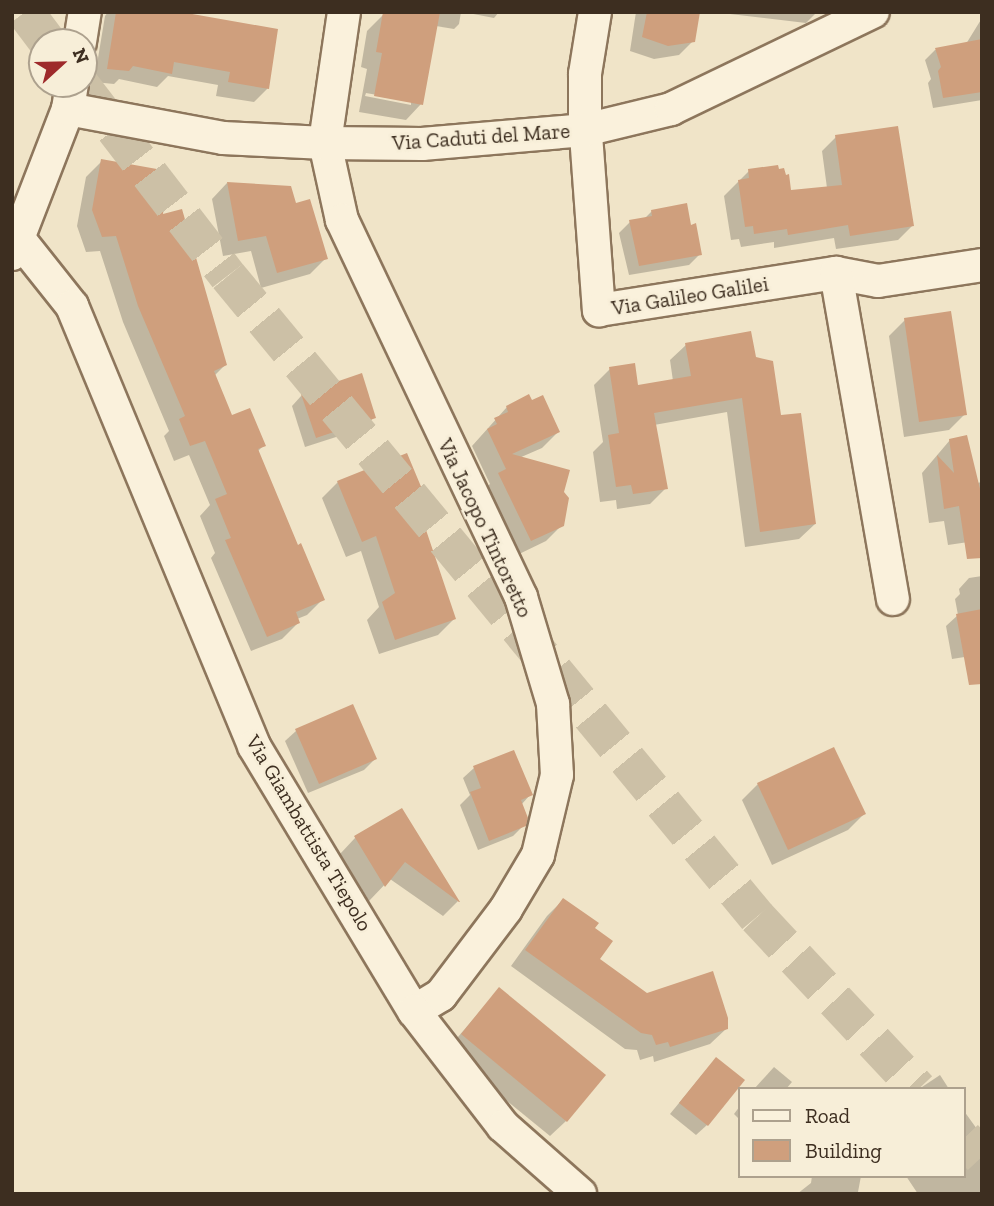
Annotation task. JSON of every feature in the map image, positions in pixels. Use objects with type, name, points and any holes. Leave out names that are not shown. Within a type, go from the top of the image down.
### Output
[{"type":"street","points":[[325,143],[344,12]]},
{"type":"street","points":[[585,130],[585,74],[594,12]]},
{"type":"street","name":"Via Caduti del Mare","points":[[74,98],[223,138],[422,144],[585,130],[671,109],[842,20],[873,12]]},
{"type":"street","points":[[15,246],[70,98]]},
{"type":"street","name":"Via Galileo Galilei","points":[[585,130],[599,310],[836,273],[878,281],[982,265]]},
{"type":"street","name":"Via Jacopo Tintoretto","points":[[325,143],[342,220],[521,597],[553,704],[557,775],[538,855],[506,909],[441,995],[414,1011]]},
{"type":"street","name":"Via Giambattista Tiepolo","points":[[15,246],[72,306],[254,746],[414,1011],[503,1126],[580,1194]]},
{"type":"street","points":[[836,273],[892,599]]},
{"type":"building","points":[[116,12],[181,12],[278,29],[269,89],[228,82],[230,72],[174,62],[172,74],[133,66],[129,71],[107,69]]},
{"type":"building","points":[[383,12],[440,12],[423,105],[374,96],[382,53],[376,52]]},
{"type":"building","points":[[647,12],[700,12],[695,42],[668,46],[642,37]]},
{"type":"building","points":[[982,39],[982,92],[943,98],[938,71],[941,67],[935,48]]},
{"type":"building","points":[[898,126],[914,226],[850,236],[848,225],[788,235],[787,229],[754,234],[753,226],[745,227],[738,180],[749,178],[748,169],[778,165],[779,169],[784,168],[786,175],[789,174],[791,190],[842,185],[835,135]]},
{"type":"building","points":[[101,159],[168,171],[163,214],[182,209],[227,365],[214,371],[232,415],[250,408],[266,446],[258,449],[298,545],[301,543],[325,600],[296,612],[300,623],[267,637],[225,540],[231,538],[215,499],[227,494],[205,441],[190,446],[179,419],[185,416],[138,306],[116,236],[102,237],[92,210]]},
{"type":"building","points":[[227,182],[291,186],[296,203],[310,199],[328,259],[277,273],[266,236],[238,241]]},
{"type":"building","points":[[687,203],[691,225],[696,223],[702,255],[639,266],[629,220],[652,216],[651,210]]},
{"type":"building","points":[[951,311],[967,415],[919,422],[904,318]]},
{"type":"building","points":[[751,331],[756,357],[773,361],[781,415],[801,413],[816,524],[760,532],[742,398],[654,413],[668,489],[633,494],[631,485],[616,487],[608,435],[619,433],[609,367],[635,363],[638,385],[691,376],[685,343]]},
{"type":"building","points":[[362,373],[376,418],[316,438],[301,394]]},
{"type":"building","points":[[529,394],[532,400],[543,395],[560,432],[512,454],[570,470],[564,492],[569,498],[564,526],[531,541],[498,473],[506,469],[487,429],[497,424],[494,418],[508,412],[506,406]]},
{"type":"building","points":[[967,435],[982,497],[982,558],[967,559],[959,506],[944,509],[937,455],[954,473],[949,439]]},
{"type":"building","points":[[407,453],[432,513],[422,518],[456,619],[395,640],[382,602],[395,593],[376,536],[362,542],[337,481]]},
{"type":"building","points":[[982,609],[982,684],[969,685],[956,614]]},
{"type":"building","points":[[353,704],[377,759],[319,784],[295,729]]},
{"type":"building","points":[[834,747],[866,814],[788,850],[757,783]]},
{"type":"building","points":[[514,750],[533,795],[521,800],[528,818],[526,826],[489,841],[470,792],[481,788],[473,766]]},
{"type":"building","points":[[402,808],[460,902],[405,862],[385,887],[354,836]]},
{"type":"building","points":[[563,898],[599,923],[595,928],[613,941],[600,959],[647,993],[713,971],[728,1018],[728,1029],[670,1047],[668,1042],[656,1045],[652,1035],[641,1033],[525,950]]},
{"type":"building","points":[[499,987],[606,1075],[567,1122],[461,1034]]},
{"type":"building","points":[[716,1057],[745,1080],[708,1126],[679,1103]]},
{"type":"tunnel","points":[[25,12],[37,28]]},
{"type":"tunnel","points":[[91,98],[228,276],[757,917],[916,1087]]},
{"type":"tunnel","points":[[966,1140],[982,1157]]}]
